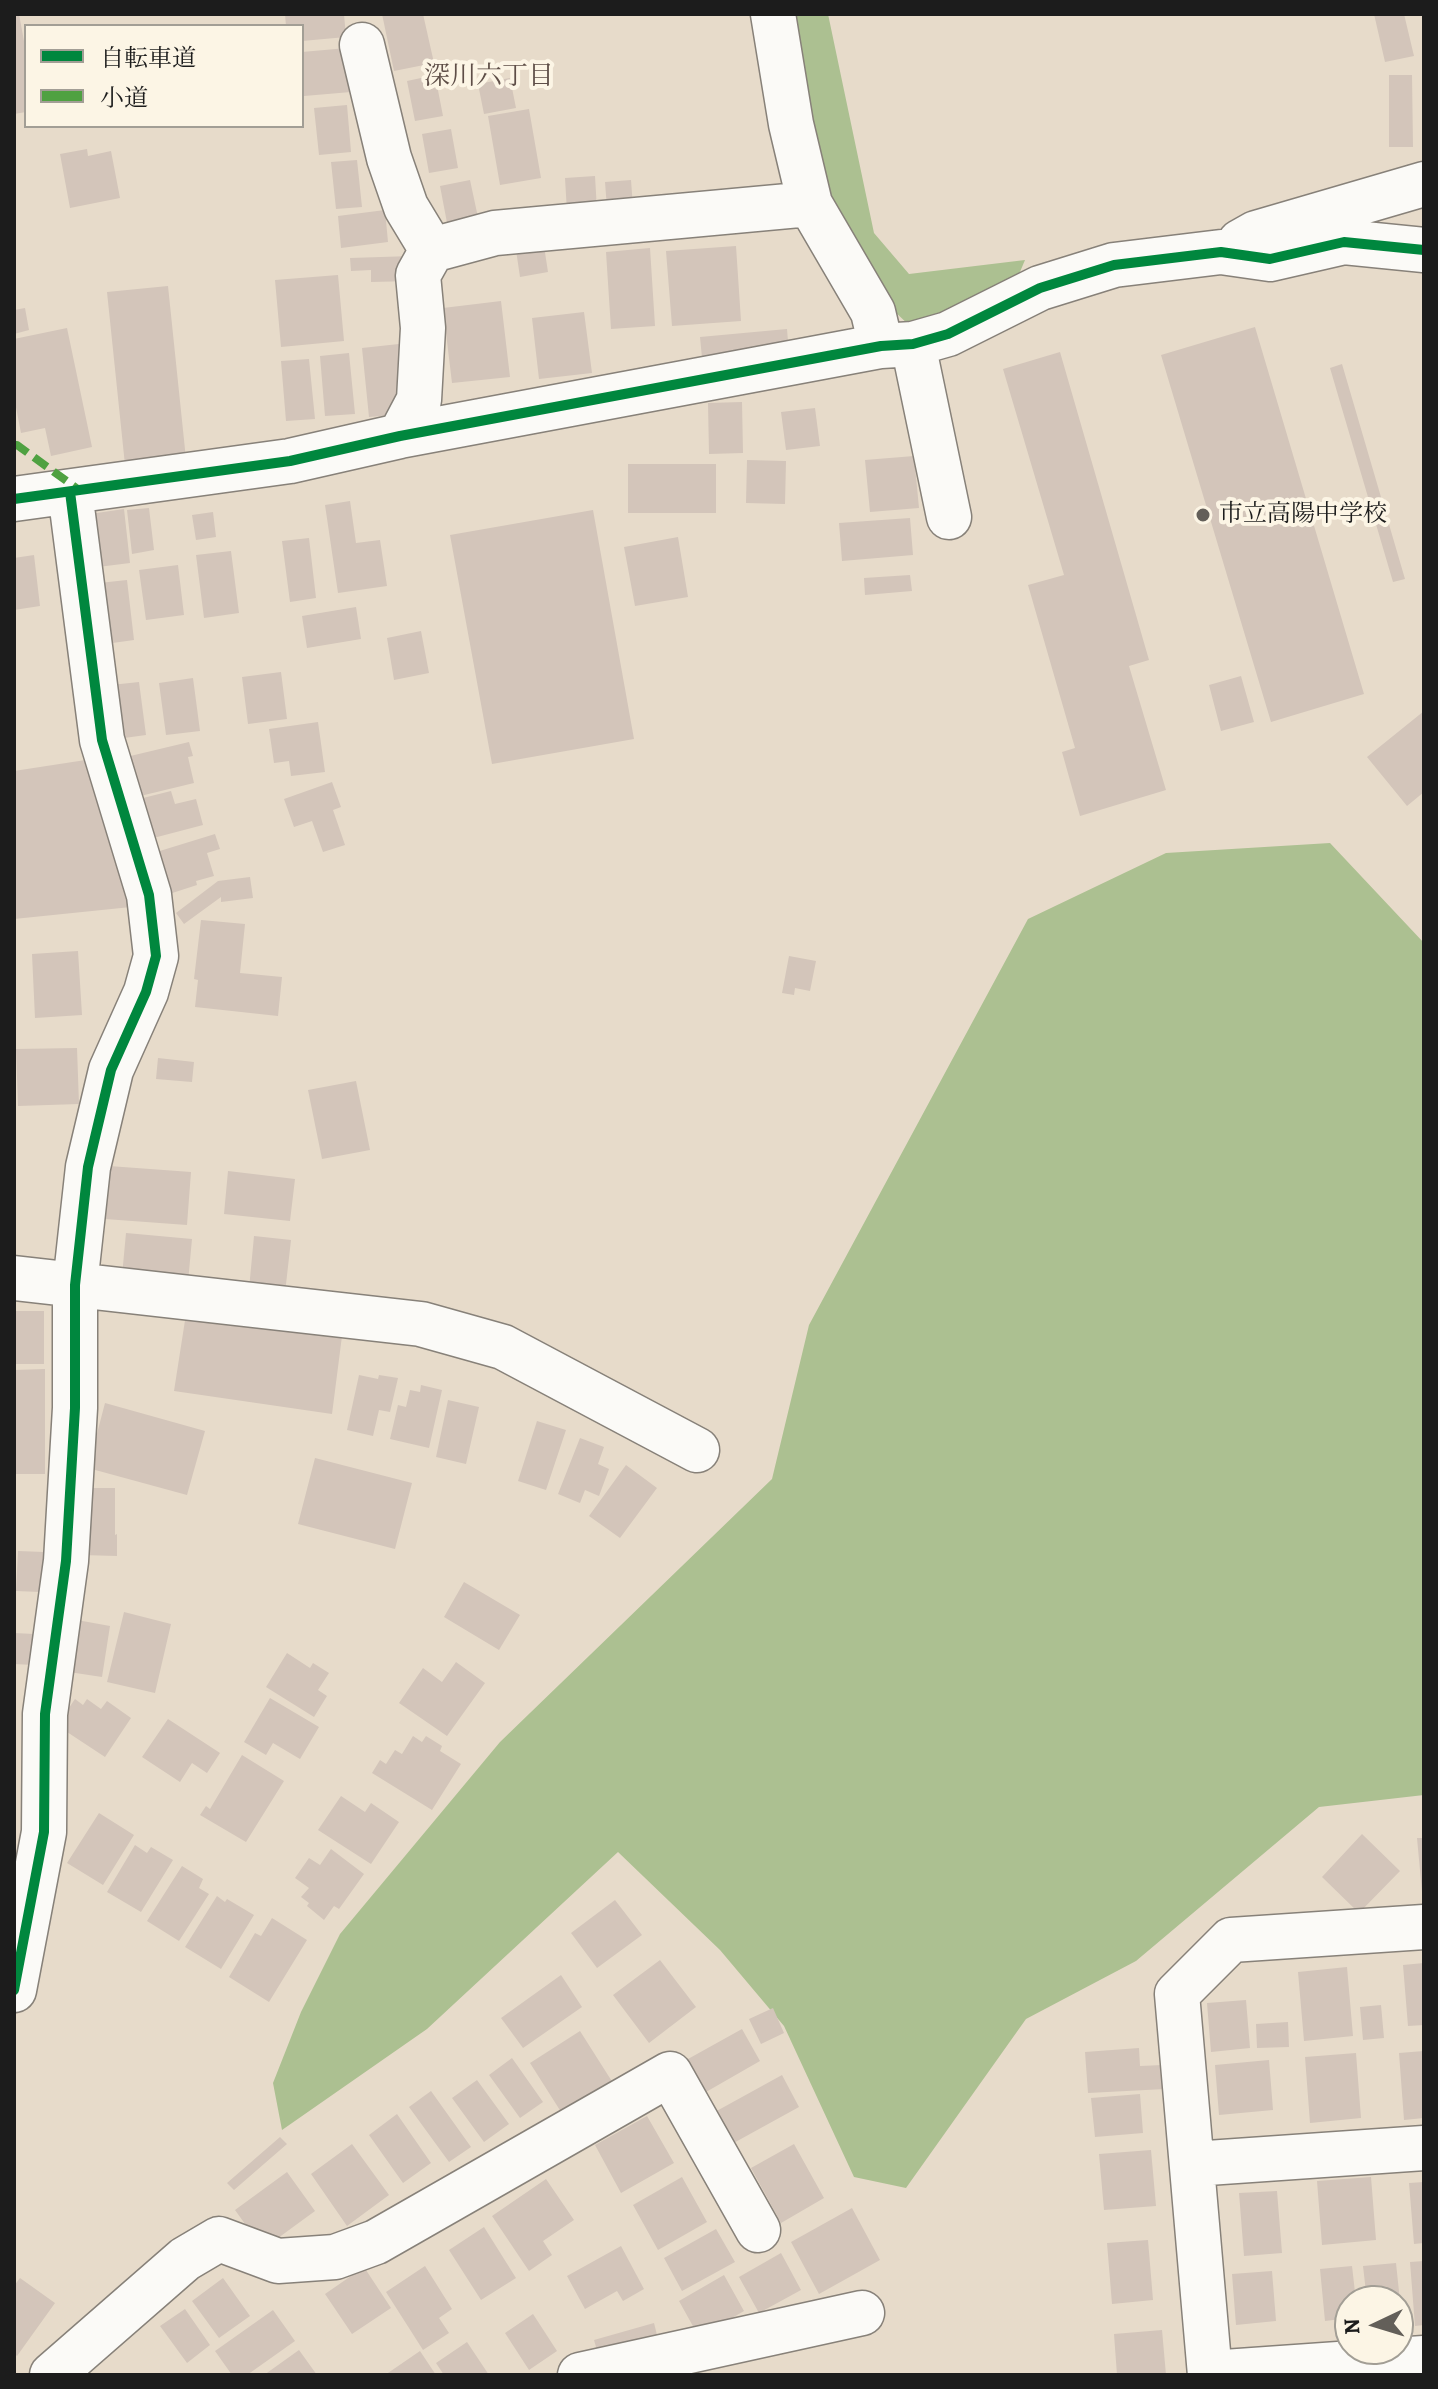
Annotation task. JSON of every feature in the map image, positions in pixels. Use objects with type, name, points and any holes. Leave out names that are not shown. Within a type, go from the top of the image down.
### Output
[{"type":"street","points":[[773,14],[791,124],[810,204],[873,312],[897,345],[949,517]]},
{"type":"street","points":[[362,45],[397,182],[406,207],[432,250]]},
{"type":"street","points":[[1221,252],[1256,233],[1424,184]]},
{"type":"street","points":[[400,436],[419,400],[423,328],[418,275],[432,250],[495,233],[810,204]]},
{"type":"street","points":[[14,499],[290,461],[400,436],[897,345],[948,334],[1040,288],[1114,265],[1221,252],[1270,259],[1344,242],[1424,250]]},
{"type":"street","points":[[14,1990],[44,1832],[45,1714],[66,1561],[74,1423],[75,1285],[88,1167],[111,1070],[146,992],[156,956],[149,895],[102,740],[70,492]]},
{"type":"street","points":[[14,1278],[421,1324],[503,1347],[697,1450]]},
{"type":"street","points":[[1424,1927],[1231,1940],[1177,1994],[1210,2374],[1424,2358]]},
{"type":"street","points":[[52,2375],[185,2259],[219,2239],[278,2261],[335,2257],[376,2242],[670,2074],[758,2230]]},
{"type":"street","points":[[1193,2164],[1424,2148]]},
{"type":"street","points":[[580,2375],[862,2313]]},
{"type":"green space","points":[[787,14],[828,14],[874,233],[909,274],[1025,260],[1017,279],[911,327],[892,309],[826,195]]},
{"type":"green space","points":[[1330,843],[1424,943],[1424,1795],[1319,1807],[1136,1961],[1026,2019],[906,2188],[854,2177],[784,2026],[720,1950],[618,1852],[427,2029],[282,2130],[273,2083],[301,2012],[340,1934],[500,1742],[772,1479],[809,1325],[1028,919],[1166,853]]},
{"type":"building","points":[[14,14],[19,14],[24,41],[24,112],[14,114]]},
{"type":"building","points":[[285,14],[344,14],[346,37],[304,41],[304,24],[286,24]]},
{"type":"building","points":[[382,14],[423,14],[434,63],[394,71]]},
{"type":"building","points":[[1374,14],[1404,14],[1414,56],[1385,62]]},
{"type":"building","points":[[347,48],[351,92],[304,96],[304,52]]},
{"type":"building","points":[[435,75],[443,116],[415,121],[407,81]]},
{"type":"building","points":[[1389,75],[1412,75],[1413,147],[1389,147]]},
{"type":"building","points":[[510,78],[516,108],[484,114],[478,84]]},
{"type":"building","points":[[347,105],[351,152],[319,155],[314,108]]},
{"type":"building","points":[[529,109],[541,178],[500,185],[488,116]]},
{"type":"building","points":[[451,129],[458,168],[429,173],[422,134]]},
{"type":"building","points":[[87,149],[88,156],[111,151],[120,198],[70,208],[60,154]]},
{"type":"building","points":[[357,160],[362,207],[336,209],[331,162]]},
{"type":"building","points":[[595,176],[597,210],[567,212],[565,178]]},
{"type":"building","points":[[470,180],[479,222],[448,228],[440,186]]},
{"type":"building","points":[[631,180],[633,207],[607,208],[605,182]]},
{"type":"building","points":[[385,210],[388,242],[341,248],[338,216]]},
{"type":"building","points":[[544,246],[548,272],[520,277],[516,250]]},
{"type":"building","points":[[736,246],[741,321],[672,326],[666,251]]},
{"type":"building","points":[[650,248],[655,326],[611,329],[606,252]]},
{"type":"building","points":[[412,256],[413,281],[371,282],[371,270],[351,271],[350,258]]},
{"type":"building","points":[[338,275],[344,341],[281,347],[275,280]]},
{"type":"building","points":[[168,286],[186,459],[125,465],[107,292]]},
{"type":"building","points":[[501,301],[510,377],[452,383],[443,308]]},
{"type":"building","points":[[25,308],[29,330],[14,334],[14,310]]},
{"type":"building","points":[[584,312],[592,373],[539,379],[532,318]]},
{"type":"building","points":[[1255,327],[1364,694],[1271,722],[1161,355]]},
{"type":"building","points":[[67,328],[92,447],[51,456],[45,428],[21,433],[14,397],[14,339]]},
{"type":"building","points":[[787,329],[789,354],[703,368],[700,337]]},
{"type":"building","points":[[399,344],[405,414],[369,417],[362,348]]},
{"type":"building","points":[[1060,352],[1149,660],[1129,666],[1166,790],[1080,816],[1062,752],[1075,748],[1028,585],[1064,575],[1003,369]]},
{"type":"building","points":[[349,353],[355,414],[325,416],[320,356]]},
{"type":"building","points":[[309,359],[315,419],[286,421],[281,361]]},
{"type":"building","points":[[1342,364],[1405,579],[1393,582],[1330,368]]},
{"type":"building","points":[[742,402],[743,453],[709,454],[708,403]]},
{"type":"building","points":[[815,408],[820,446],[786,450],[781,412]]},
{"type":"building","points":[[914,456],[919,508],[870,512],[865,460]]},
{"type":"building","points":[[747,460],[786,461],[785,504],[746,503]]},
{"type":"building","points":[[628,464],[716,464],[716,513],[628,513]]},
{"type":"building","points":[[350,501],[356,543],[380,540],[387,586],[338,593],[325,505]]},
{"type":"building","points":[[149,508],[154,550],[132,554],[127,510]]},
{"type":"building","points":[[124,509],[130,563],[90,568],[83,515]]},
{"type":"building","points":[[593,510],[634,739],[492,764],[450,535]]},
{"type":"building","points":[[213,512],[216,537],[196,540],[192,515]]},
{"type":"building","points":[[910,518],[913,555],[842,561],[839,523]]},
{"type":"building","points":[[678,537],[688,597],[635,606],[624,547]]},
{"type":"building","points":[[309,538],[316,598],[290,602],[282,541]]},
{"type":"building","points":[[231,551],[239,613],[204,618],[196,555]]},
{"type":"building","points":[[34,555],[40,606],[14,610],[14,558]]},
{"type":"building","points":[[178,565],[184,615],[146,620],[139,570]]},
{"type":"building","points":[[910,575],[912,591],[865,595],[864,578]]},
{"type":"building","points":[[127,580],[134,640],[98,645],[90,584]]},
{"type":"building","points":[[356,607],[361,639],[307,648],[302,616]]},
{"type":"building","points":[[421,631],[429,673],[394,680],[387,638]]},
{"type":"building","points":[[281,672],[287,719],[248,724],[242,677]]},
{"type":"building","points":[[1241,676],[1254,722],[1221,731],[1209,685]]},
{"type":"building","points":[[193,678],[200,731],[166,735],[159,683]]},
{"type":"building","points":[[139,682],[146,735],[117,739],[111,685]]},
{"type":"building","points":[[1424,711],[1424,792],[1407,806],[1367,757]]},
{"type":"building","points":[[318,722],[325,772],[291,776],[289,761],[274,763],[269,729]]},
{"type":"building","points":[[189,742],[193,756],[188,757],[194,783],[132,798],[122,758]]},
{"type":"building","points":[[92,759],[131,907],[14,919],[14,771]]},
{"type":"building","points":[[332,782],[341,807],[333,810],[345,845],[323,852],[312,821],[294,827],[284,799]]},
{"type":"building","points":[[171,791],[175,804],[196,799],[203,825],[142,841],[131,801]]},
{"type":"building","points":[[215,834],[220,849],[207,853],[214,876],[163,896],[150,854]]},
{"type":"building","points":[[250,877],[253,898],[221,902],[221,897],[184,924],[176,913],[218,881]]},
{"type":"building","points":[[201,920],[245,924],[240,973],[282,977],[278,1016],[195,1007],[198,980],[194,979]]},
{"type":"building","points":[[78,951],[82,1015],[35,1018],[32,954]]},
{"type":"building","points":[[789,956],[816,961],[810,991],[795,988],[794,995],[782,993]]},
{"type":"building","points":[[77,1048],[79,1104],[18,1106],[16,1049]]},
{"type":"building","points":[[158,1058],[194,1062],[192,1082],[156,1079]]},
{"type":"building","points":[[356,1081],[370,1150],[322,1159],[308,1090]]},
{"type":"building","points":[[109,1166],[191,1172],[187,1225],[105,1219]]},
{"type":"building","points":[[228,1171],[295,1179],[290,1221],[224,1214]]},
{"type":"building","points":[[126,1233],[192,1239],[188,1282],[122,1276]]},
{"type":"building","points":[[254,1236],[291,1240],[285,1293],[249,1289]]},
{"type":"building","points":[[14,1311],[44,1311],[44,1364],[14,1364]]},
{"type":"building","points":[[186,1314],[342,1336],[332,1414],[174,1391]]},
{"type":"building","points":[[45,1369],[45,1474],[14,1474],[14,1370]]},
{"type":"building","points":[[359,1375],[378,1379],[379,1375],[398,1378],[390,1412],[379,1410],[373,1436],[347,1430]]},
{"type":"building","points":[[421,1385],[442,1390],[429,1448],[390,1439],[398,1405],[406,1407],[410,1390],[420,1392]]},
{"type":"building","points":[[448,1400],[479,1407],[466,1464],[436,1457]]},
{"type":"building","points":[[105,1403],[205,1431],[187,1495],[88,1468]]},
{"type":"building","points":[[537,1421],[566,1430],[546,1490],[518,1481]]},
{"type":"building","points":[[580,1438],[604,1447],[598,1464],[609,1469],[599,1496],[585,1490],[580,1503],[558,1494]]},
{"type":"building","points":[[315,1458],[412,1483],[395,1549],[298,1524]]},
{"type":"building","points":[[626,1465],[657,1488],[620,1538],[589,1516]]},
{"type":"building","points":[[83,1488],[115,1488],[117,1556],[82,1555]]},
{"type":"building","points":[[18,1551],[44,1552],[40,1592],[16,1591]]},
{"type":"building","points":[[464,1582],[520,1615],[499,1650],[444,1617]]},
{"type":"building","points":[[124,1612],[171,1624],[155,1693],[107,1682]]},
{"type":"building","points":[[77,1620],[110,1626],[102,1677],[69,1672]]},
{"type":"building","points":[[14,1633],[34,1634],[33,1665],[14,1664]]},
{"type":"building","points":[[287,1653],[310,1668],[313,1663],[329,1673],[318,1690],[327,1696],[314,1717],[266,1687]]},
{"type":"building","points":[[456,1662],[485,1683],[447,1736],[399,1703],[423,1668],[442,1682]]},
{"type":"building","points":[[270,1698],[319,1727],[300,1759],[273,1743],[266,1755],[244,1742]]},
{"type":"building","points":[[75,1699],[83,1705],[87,1699],[101,1709],[107,1701],[131,1718],[105,1757],[61,1728],[62,1718]]},
{"type":"building","points":[[168,1719],[220,1753],[207,1773],[192,1763],[180,1782],[142,1757]]},
{"type":"building","points":[[413,1736],[422,1742],[426,1736],[442,1746],[440,1751],[461,1764],[432,1810],[372,1773],[380,1760],[386,1764],[395,1750],[402,1754]]},
{"type":"building","points":[[242,1755],[284,1781],[246,1842],[200,1815],[206,1806],[210,1809]]},
{"type":"building","points":[[341,1796],[365,1812],[371,1803],[399,1822],[371,1864],[318,1830]]},
{"type":"building","points":[[99,1813],[134,1835],[103,1885],[67,1863]]},
{"type":"building","points":[[1362,1834],[1400,1871],[1359,1913],[1322,1877]]},
{"type":"building","points":[[1417,1838],[1424,1838],[1424,1892],[1422,1892]]},
{"type":"building","points":[[135,1845],[147,1853],[151,1847],[173,1860],[141,1912],[107,1892]]},
{"type":"building","points":[[331,1849],[364,1874],[339,1909],[334,1906],[324,1920],[307,1906],[309,1903],[301,1897],[309,1888],[295,1878],[309,1858],[320,1865]]},
{"type":"building","points":[[182,1866],[203,1879],[199,1888],[209,1894],[179,1941],[147,1921]]},
{"type":"building","points":[[217,1896],[254,1915],[221,1969],[185,1947]]},
{"type":"building","points":[[615,1900],[642,1935],[597,1968],[571,1933]]},
{"type":"building","points":[[272,1918],[307,1940],[269,2002],[229,1977],[255,1933],[261,1936]]},
{"type":"building","points":[[660,1960],[696,2007],[649,2043],[613,1995]]},
{"type":"building","points":[[1424,1963],[1424,2025],[1408,2026],[1403,1965]]},
{"type":"building","points":[[1347,1967],[1353,2036],[1304,2041],[1298,1972]]},
{"type":"building","points":[[561,1975],[582,2007],[523,2048],[501,2018]]},
{"type":"building","points":[[1246,2000],[1250,2048],[1211,2052],[1207,2003]]},
{"type":"building","points":[[1381,2005],[1384,2038],[1363,2040],[1360,2007]]},
{"type":"building","points":[[773,2008],[784,2033],[761,2044],[749,2019]]},
{"type":"building","points":[[1288,2022],[1289,2047],[1257,2048],[1256,2024]]},
{"type":"building","points":[[742,2029],[760,2061],[706,2092],[688,2059]]},
{"type":"building","points":[[580,2031],[613,2083],[563,2115],[530,2063]]},
{"type":"building","points":[[1139,2048],[1140,2066],[1163,2065],[1165,2089],[1088,2093],[1085,2052]]},
{"type":"building","points":[[1424,2051],[1424,2118],[1404,2120],[1399,2053]]},
{"type":"building","points":[[1356,2053],[1361,2118],[1310,2123],[1305,2057]]},
{"type":"building","points":[[512,2058],[543,2102],[520,2118],[489,2075]]},
{"type":"building","points":[[1269,2060],[1273,2110],[1219,2115],[1215,2065]]},
{"type":"building","points":[[782,2075],[799,2107],[730,2145],[713,2113]]},
{"type":"building","points":[[477,2080],[509,2124],[484,2142],[452,2098]]},
{"type":"building","points":[[431,2091],[471,2147],[449,2162],[409,2107]]},
{"type":"building","points":[[1140,2094],[1143,2133],[1095,2137],[1091,2098]]},
{"type":"building","points":[[397,2114],[431,2163],[403,2183],[369,2135]]},
{"type":"building","points":[[647,2116],[674,2163],[621,2193],[595,2145]]},
{"type":"building","points":[[280,2137],[287,2144],[234,2190],[227,2183]]},
{"type":"building","points":[[352,2144],[389,2195],[347,2226],[311,2174]]},
{"type":"building","points":[[794,2144],[824,2198],[781,2223],[751,2168]]},
{"type":"building","points":[[1151,2150],[1156,2206],[1104,2210],[1099,2154]]},
{"type":"building","points":[[287,2172],[315,2211],[263,2249],[235,2210]]},
{"type":"building","points":[[682,2177],[707,2222],[658,2250],[633,2205]]},
{"type":"building","points":[[1371,2177],[1376,2240],[1322,2245],[1317,2181]]},
{"type":"building","points":[[546,2179],[574,2220],[543,2241],[552,2255],[529,2271],[492,2216]]},
{"type":"building","points":[[1424,2182],[1424,2243],[1414,2244],[1409,2183]]},
{"type":"building","points":[[1277,2191],[1282,2253],[1244,2256],[1239,2193]]},
{"type":"building","points":[[852,2208],[880,2260],[819,2294],[791,2242]]},
{"type":"building","points":[[484,2227],[516,2278],[481,2300],[449,2250]]},
{"type":"building","points":[[716,2229],[735,2262],[682,2291],[664,2258]]},
{"type":"building","points":[[1148,2240],[1153,2300],[1112,2304],[1107,2243]]},
{"type":"building","points":[[621,2246],[644,2289],[623,2301],[617,2291],[585,2309],[567,2276]]},
{"type":"building","points":[[781,2253],[801,2290],[759,2313],[739,2277]]},
{"type":"building","points":[[1424,2261],[1424,2325],[1415,2326],[1410,2262]]},
{"type":"building","points":[[1396,2263],[1398,2285],[1365,2285],[1363,2266]]},
{"type":"building","points":[[425,2266],[452,2309],[439,2318],[449,2333],[423,2350],[386,2292]]},
{"type":"building","points":[[1352,2266],[1354,2285],[1334,2285],[1334,2320],[1325,2321],[1320,2269]]},
{"type":"building","points":[[364,2267],[391,2308],[352,2334],[325,2294]]},
{"type":"building","points":[[1272,2271],[1276,2321],[1236,2325],[1232,2274]]},
{"type":"building","points":[[724,2275],[744,2311],[699,2337],[679,2301]]},
{"type":"building","points":[[20,2278],[55,2303],[17,2356],[14,2353],[14,2286]]},
{"type":"building","points":[[223,2278],[250,2316],[219,2338],[192,2301]]},
{"type":"building","points":[[185,2309],[210,2345],[187,2363],[160,2326]]},
{"type":"building","points":[[273,2310],[295,2341],[247,2375],[232,2375],[215,2351]]},
{"type":"building","points":[[533,2314],[557,2351],[529,2370],[505,2333]]},
{"type":"building","points":[[654,2323],[660,2347],[601,2364],[594,2340]]},
{"type":"building","points":[[1162,2330],[1166,2375],[1117,2375],[1114,2334]]},
{"type":"building","points":[[467,2342],[489,2375],[444,2375],[436,2363]]},
{"type":"building","points":[[299,2350],[317,2375],[264,2375]]},
{"type":"building","points":[[420,2351],[436,2375],[385,2375]]},
{"type":"marked path","points":[[14,445],[79,490]]},
{"type":"cycle path","points":[[14,499],[290,461],[400,436],[881,346],[913,344],[948,334],[1040,288],[1114,265],[1221,252],[1270,259],[1344,242],[1424,250]]},
{"type":"cycle path","points":[[14,1990],[44,1832],[45,1714],[66,1561],[75,1408],[75,1285],[88,1167],[111,1070],[146,992],[156,956],[149,895],[102,740],[70,492]]},
{"type":"place","name":"市立高陽中学校","points":[[1203,515]]},
{"type":"district","name":"深川六丁目","points":[[489,78]]}]
